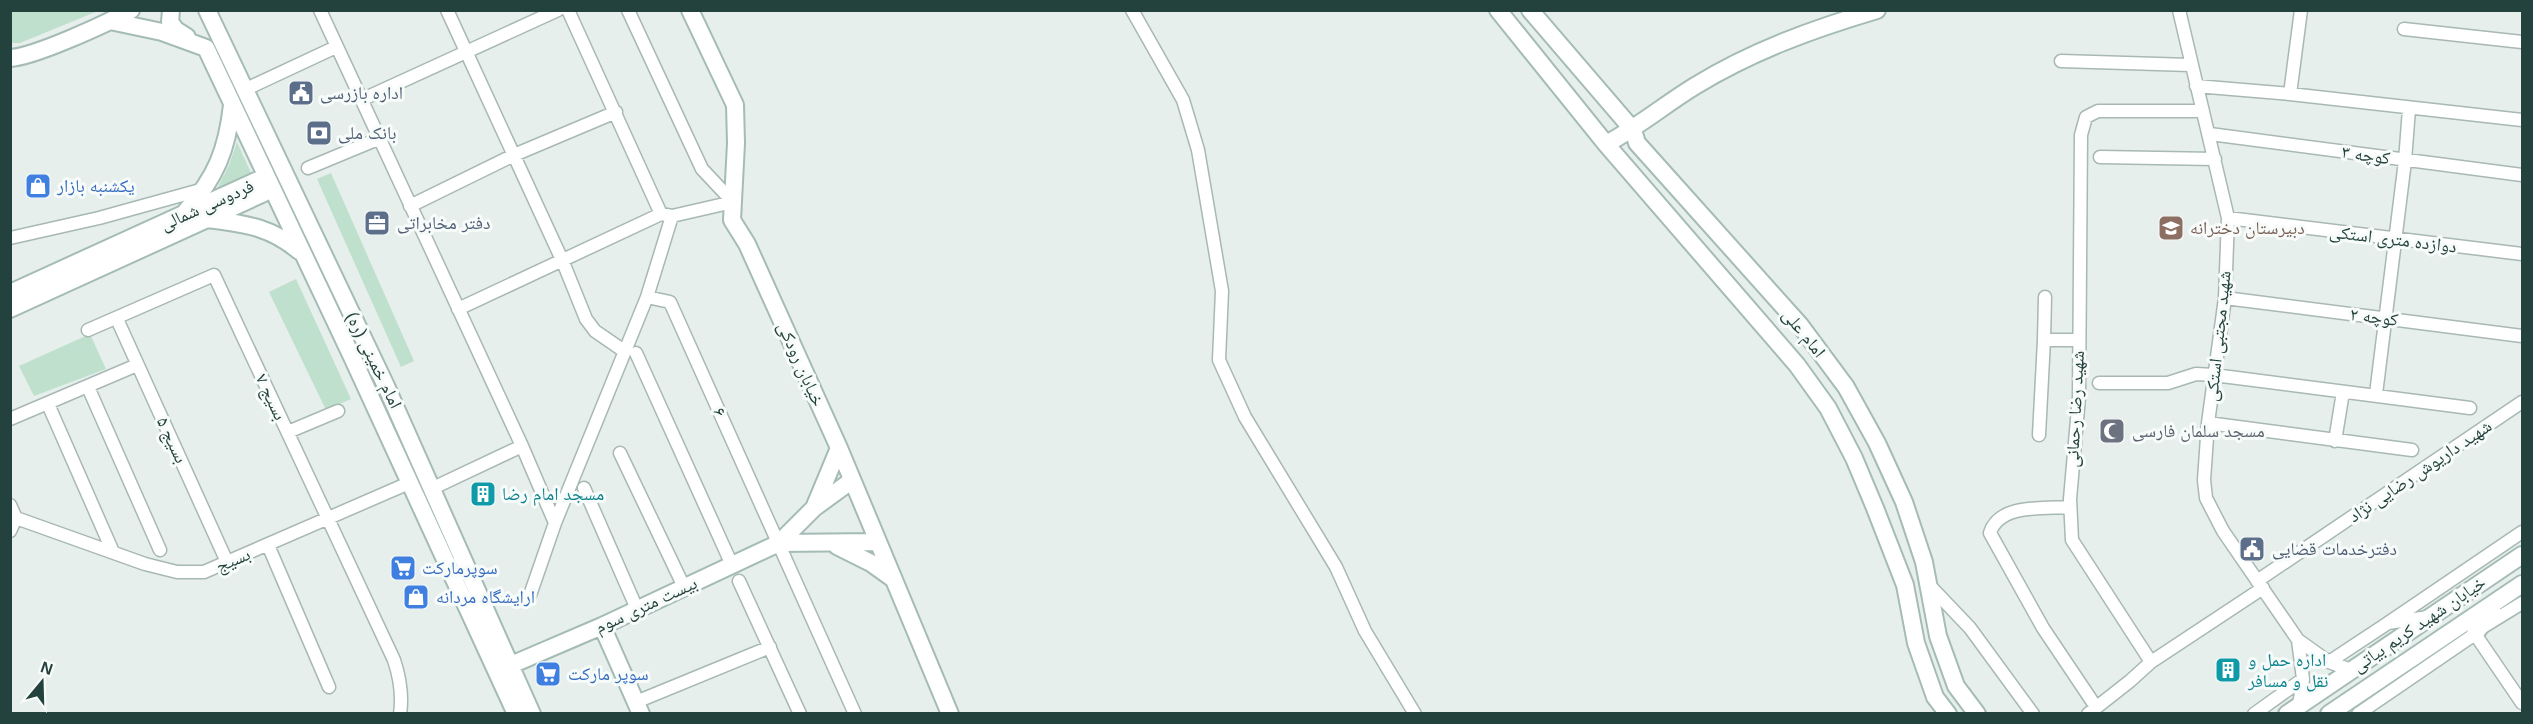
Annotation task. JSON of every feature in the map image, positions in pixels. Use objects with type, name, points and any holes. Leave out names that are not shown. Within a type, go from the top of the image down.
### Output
[{"type":"main road","points":[[10,58],[29,53],[110,21],[131,10]]},
{"type":"main road","points":[[171,10],[170,22],[176,30],[206,48]]},
{"type":"main road","points":[[194,10],[222,38]]},
{"type":"main road","name":"امام خمینی (ره)","points":[[207,10],[246,89],[259,122],[303,254],[516,714]]},
{"type":"main road","name":"خیابان رودکی","points":[[690,10],[735,105],[732,220],[747,243],[839,448],[950,714]]},
{"type":"main road","name":"امام علی","points":[[1498,10],[1606,144],[1797,365],[1827,408],[1854,458],[1905,585],[1916,643],[1935,697],[1948,714]]},
{"type":"main road","name":"امام علی","points":[[1530,10],[1633,130],[1637,143],[1800,325],[1846,387],[1877,443],[1904,502],[1924,562],[1938,636],[1956,686],[1973,709]]},
{"type":"main road","points":[[1606,144],[1633,130],[1694,86],[1758,52],[1814,29],[1877,10]]},
{"type":"main road","points":[[110,21],[162,32],[206,48]]},
{"type":"main road","name":"امام خمینی (ره)","points":[[206,48],[242,127],[277,179],[387,386],[532,714]]},
{"type":"main road","points":[[181,216],[206,189],[221,161],[232,104]]},
{"type":"main road","points":[[242,127],[252,137],[259,139],[261,132],[259,122]]},
{"type":"main road","name":"فردوسی شمالی","points":[[10,293],[258,180],[277,179]]},
{"type":"main road","name":"فردوسی شمالی","points":[[10,309],[264,193],[277,179]]},
{"type":"main road","points":[[206,219],[239,223],[273,232],[303,254]]},
{"type":"main road","points":[[814,508],[839,448]]},
{"type":"main road","name":"بیست متری سوم","points":[[511,665],[602,626],[779,543],[814,508],[851,481]]},
{"type":"main road","name":"بیست متری سوم","points":[[779,543],[877,542]]},
{"type":"main road","points":[[830,543],[872,562],[893,579]]},
{"type":"main road","name":"خیابان شهید کریم بیاتی","points":[[2293,709],[2523,555]]},
{"type":"main road","name":"خیابان شهید کریم بیاتی","points":[[2329,714],[2523,584]]},
{"type":"main road","points":[[2476,632],[2498,602]]},
{"type":"main road","points":[[602,626],[639,708]]},
{"type":"main road","points":[[1935,697],[1956,686]]},
{"type":"street","points":[[320,10],[555,523]]},
{"type":"street","points":[[447,10],[563,262],[586,319],[595,332],[630,352],[732,565]]},
{"type":"street","points":[[361,100],[558,10]]},
{"type":"street","points":[[529,598],[555,523],[630,352],[647,297],[667,215],[568,10]]},
{"type":"street","points":[[628,10],[702,169],[733,202]]},
{"type":"street","points":[[1132,10],[1183,100],[1198,150],[1222,291],[1219,360],[1245,417],[1336,567],[1365,631],[1416,714]]},
{"type":"street","name":"شهید مجتبی استکی","points":[[2179,10],[2190,65],[2210,134],[2228,218],[2225,298],[2208,423],[2204,480],[2206,498],[2223,531],[2298,640]]},
{"type":"street","points":[[2290,94],[2301,10]]},
{"type":"street","points":[[2404,29],[2523,42]]},
{"type":"street","points":[[246,89],[336,46]]},
{"type":"street","points":[[2061,61],[2190,65]]},
{"type":"street","points":[[2196,86],[2523,120]]},
{"type":"street","points":[[2376,394],[2396,239],[2409,109]]},
{"type":"street","points":[[410,206],[514,155],[616,111]]},
{"type":"street","name":"شهید رضا رحمانی","points":[[2151,662],[2072,540],[2070,507],[2079,397],[2081,135],[2086,117],[2098,111],[2203,111]]},
{"type":"street","name":"کوچه ۳","points":[[2210,134],[2523,175]]},
{"type":"street","points":[[308,168],[378,139]]},
{"type":"street","points":[[2100,157],[2215,159]]},
{"type":"street","points":[[10,238],[99,218],[206,189]]},
{"type":"street","points":[[458,309],[648,222],[667,215],[733,202]]},
{"type":"street","name":"دوازده متری استکی","points":[[2228,218],[2523,254]]},
{"type":"street","name":"بسیج ۷","points":[[117,319],[214,275],[394,660],[401,681],[400,714]]},
{"type":"street","name":"۶","points":[[647,297],[670,302],[779,543]]},
{"type":"street","points":[[2039,435],[2045,297]]},
{"type":"street","name":"کوچه ۲","points":[[2225,298],[2523,336]]},
{"type":"street","points":[[88,330],[117,319]]},
{"type":"street","name":"بسیج ۵","points":[[117,319],[227,562]]},
{"type":"street","points":[[2044,340],[2079,340]]},
{"type":"street","points":[[10,419],[137,365]]},
{"type":"street","points":[[2099,384],[2168,383],[2196,374],[2214,375],[2343,392],[2376,394],[2470,408]]},
{"type":"street","points":[[88,387],[160,550]]},
{"type":"street","points":[[2335,441],[2343,392]]},
{"type":"street","name":"شهید داریوش رضایی نژاد","points":[[2260,584],[2523,402]]},
{"type":"street","points":[[48,404],[113,552]]},
{"type":"street","points":[[288,432],[338,411]]},
{"type":"street","points":[[2208,423],[2412,450]]},
{"type":"street","points":[[433,488],[522,447]]},
{"type":"street","points":[[620,453],[684,587]]},
{"type":"street","name":"بسیج","points":[[16,518],[145,564],[177,572],[204,572],[409,483]]},
{"type":"street","points":[[584,488],[637,609]]},
{"type":"street","points":[[10,505],[16,518],[10,531]]},
{"type":"street","points":[[2070,507],[2006,514],[1992,525],[1990,533],[2092,710],[2151,662],[2260,584]]},
{"type":"street","points":[[2329,662],[2523,532]]},
{"type":"street","points":[[779,543],[855,714]]},
{"type":"street","points":[[268,545],[329,687]]},
{"type":"street","points":[[739,581],[800,714]]},
{"type":"street","points":[[1930,586],[1970,628],[2033,714]]},
{"type":"street","points":[[2358,714],[2476,632],[2523,603]]},
{"type":"street","points":[[2388,623],[2429,617]]},
{"type":"street","points":[[2476,632],[2523,703]]},
{"type":"street","points":[[2298,640],[2329,662],[2351,670]]},
{"type":"street","points":[[2293,709],[2303,679],[2298,640]]},
{"type":"street","points":[[639,708],[770,647]]},
{"type":"street","points":[[2254,714],[2303,679]]},
{"type":"street","points":[[1973,709],[1986,714]]},
{"type":"green space","points":[[10,11],[98,11],[20,43],[11,43]]},
{"type":"green space","points":[[237,142],[252,175],[215,193],[229,165]]},
{"type":"green space","points":[[331,173],[414,361],[401,367],[317,179]]},
{"type":"green space","points":[[296,279],[351,399],[326,410],[269,292]]},
{"type":"green space","points":[[90,334],[106,369],[34,396],[19,366]]},
{"type":"place","name":"اداره بازرسی","points":[[301,93]]},
{"type":"place","name":"بانک ملی","points":[[319,133]]},
{"type":"place","name":"یکشنبه بازار","points":[[38,186]]},
{"type":"place","name":"دفتر مخابراتی","points":[[377,223]]},
{"type":"place","name":"دبیرستان دخترانه","points":[[2171,228]]},
{"type":"place","name":"مسجد سلمان فارسی","points":[[2112,431]]},
{"type":"place","name":"مسجد امام رضا","points":[[483,494]]},
{"type":"place","name":"دفترخدمات قضایی","points":[[2252,549]]},
{"type":"place","name":"سوپرمارکت","points":[[403,568]]},
{"type":"place","name":"ارایشگاه مردانه","points":[[416,597]]},
{"type":"place","name":"اداره حمل و نقل و مسافر","points":[[2228,670]]},
{"type":"place","name":"سوپر مارکت","points":[[548,674]]}]
